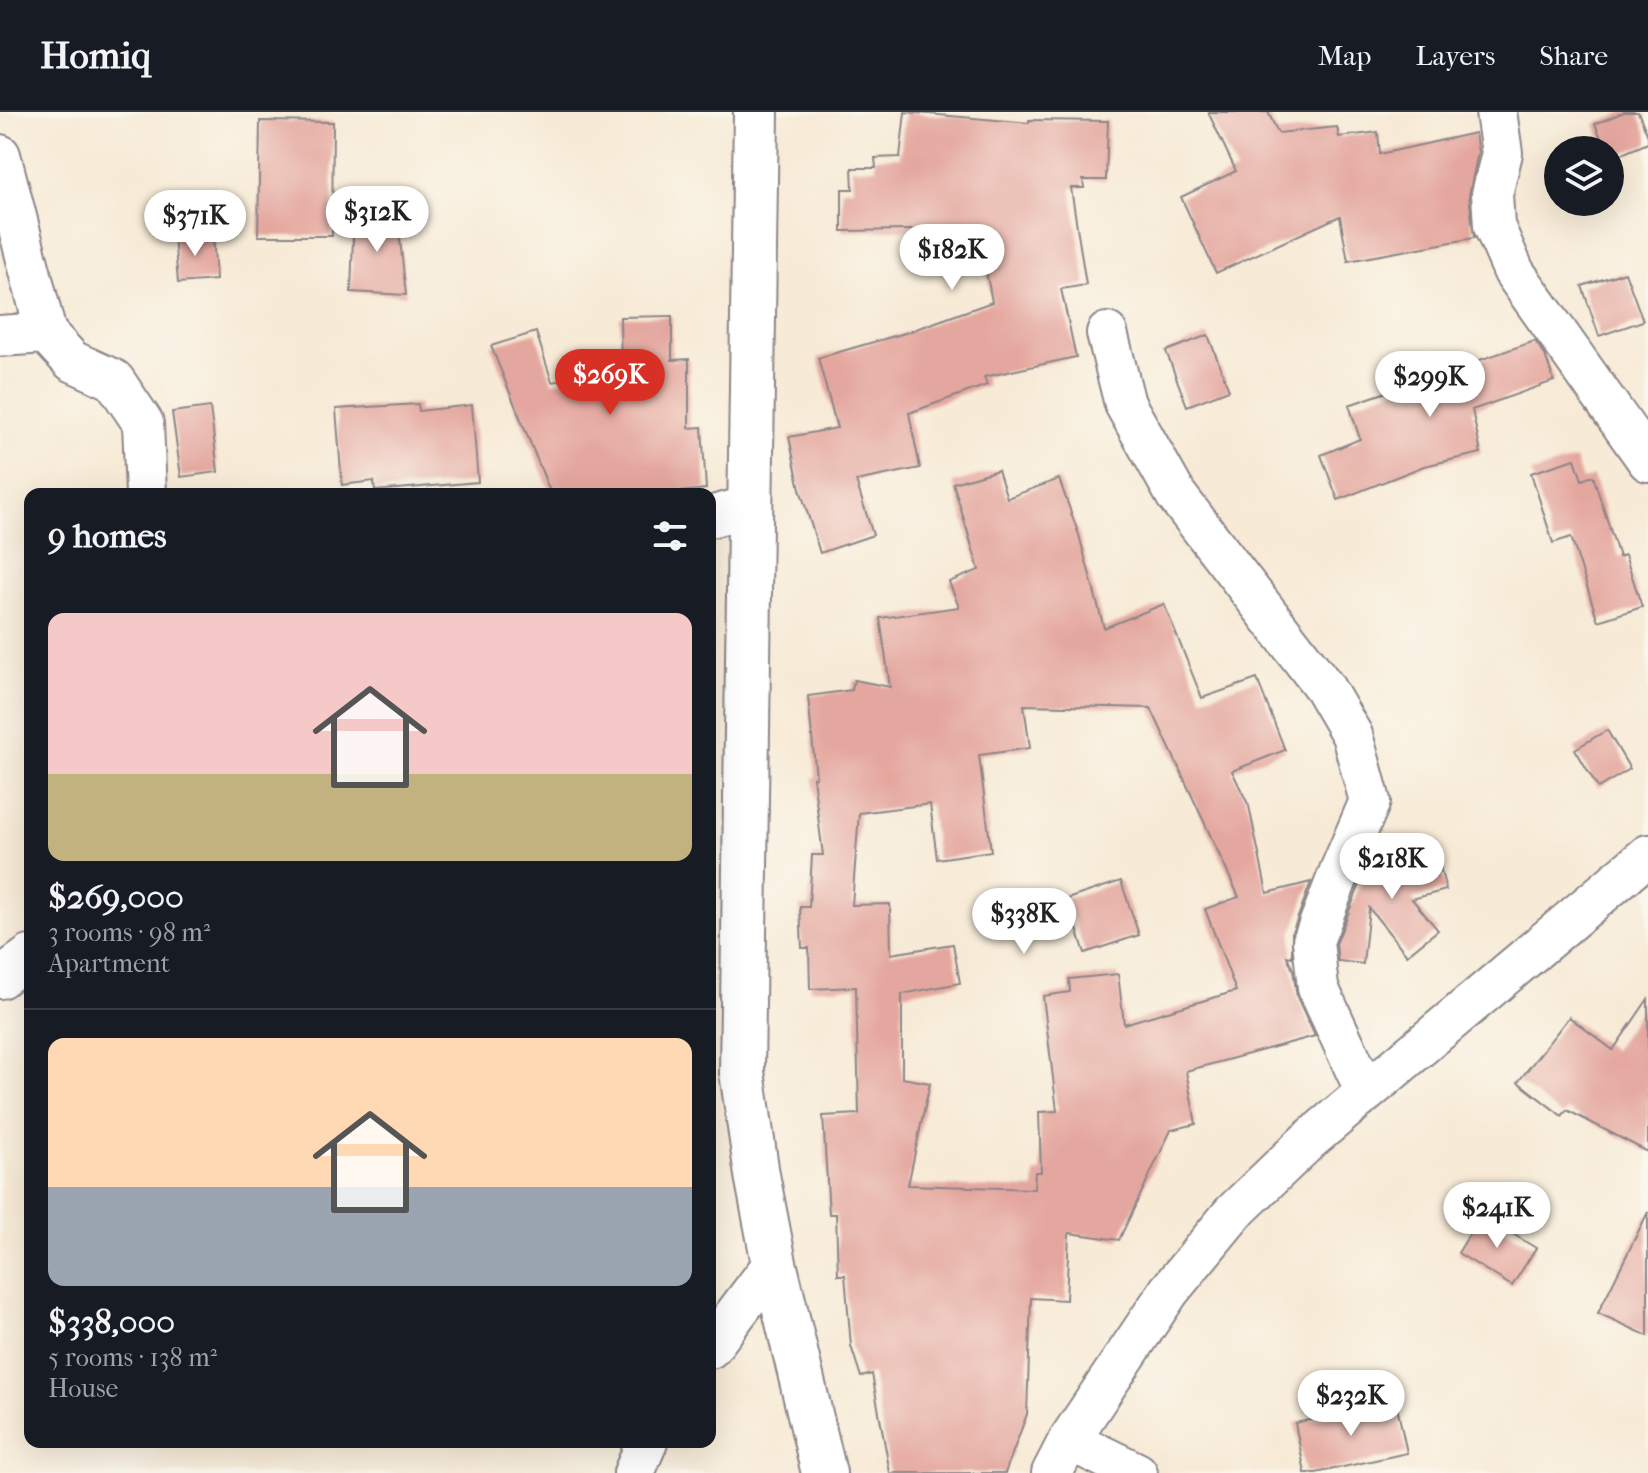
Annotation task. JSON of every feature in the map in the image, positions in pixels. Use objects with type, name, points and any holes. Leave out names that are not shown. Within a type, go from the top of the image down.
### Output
[{"type":"street","points":[[756,112],[730,512],[742,1072],[774,1263],[824,1473]]},
{"type":"street","points":[[1496,112],[1502,153],[1492,194],[1494,226],[1514,272],[1648,461]]},
{"type":"street","points":[[0,155],[46,333],[72,361],[114,380],[143,423],[146,488]]},
{"type":"street","points":[[0,336],[46,333]]},
{"type":"street","points":[[1107,333],[1125,404],[1176,495],[1324,687],[1352,735],[1370,801],[1313,941],[1318,988],[1366,1092]]},
{"type":"street","points":[[1137,1473],[1060,1457],[1169,1291],[1233,1213],[1307,1142],[1648,855]]},
{"type":"street","points":[[0,978],[24,960]]},
{"type":"street","points":[[716,1340],[774,1263]]},
{"type":"street","points":[[634,1473],[644,1448]]},
{"type":"building","points":[[905,112],[1029,123],[1029,120],[1108,121],[1106,180],[1083,180],[1084,188],[1071,188],[1086,285],[1061,289],[1076,357],[984,377],[987,385],[909,413],[920,468],[856,481],[873,535],[820,553],[800,489],[789,437],[837,428],[818,358],[905,333],[992,302],[978,229],[842,231],[842,189],[853,189],[852,168],[876,168],[875,158],[900,157]]},
{"type":"building","points":[[1208,112],[1268,112],[1278,133],[1337,127],[1339,137],[1378,132],[1380,154],[1475,133],[1478,152],[1469,195],[1474,238],[1348,261],[1340,216],[1216,273],[1181,197],[1236,171]]},
{"type":"building","points":[[1624,112],[1638,112],[1648,143],[1624,153],[1624,136],[1600,136],[1595,124]]},
{"type":"building","points":[[260,121],[333,122],[332,236],[258,236]]},
{"type":"building","points":[[354,210],[397,211],[406,295],[351,292]]},
{"type":"building","points":[[213,234],[216,280],[178,283],[174,236]]},
{"type":"building","points":[[1625,272],[1643,321],[1599,336],[1582,286]]},
{"type":"building","points":[[672,316],[672,360],[689,359],[689,428],[702,427],[706,488],[549,488],[491,346],[536,332],[552,382],[621,371],[620,317]]},
{"type":"building","points":[[1208,335],[1229,390],[1187,406],[1166,351]]},
{"type":"building","points":[[1535,341],[1545,355],[1554,381],[1472,410],[1481,453],[1424,466],[1338,500],[1321,455],[1360,439],[1349,405]]},
{"type":"building","points":[[418,404],[419,411],[472,405],[478,482],[409,488],[375,488],[374,481],[342,485],[336,409]]},
{"type":"building","points":[[210,407],[218,472],[181,477],[172,412]]},
{"type":"building","points":[[1575,459],[1582,480],[1593,476],[1619,557],[1625,555],[1642,607],[1598,621],[1571,537],[1553,543],[1531,473]]},
{"type":"building","points":[[998,470],[1007,498],[1059,479],[1079,535],[1104,628],[1164,604],[1202,698],[1257,679],[1285,750],[1232,771],[1249,806],[1267,893],[1311,882],[1292,933],[1292,957],[1287,956],[1293,970],[1297,997],[1315,1036],[1186,1071],[1196,1124],[1171,1130],[1119,1240],[1069,1233],[1066,1300],[1031,1298],[1027,1414],[1005,1473],[890,1473],[872,1374],[861,1377],[851,1346],[845,1275],[838,1275],[836,1214],[829,1214],[823,1116],[859,1114],[856,987],[810,989],[809,948],[802,948],[800,907],[809,907],[812,855],[823,855],[813,777],[816,777],[808,696],[852,690],[854,680],[890,687],[880,618],[959,607],[949,582],[979,570],[953,483]],"holes":[[[1024,705],[1151,708],[1239,897],[1205,909],[1236,991],[1124,1024],[1118,974],[1069,979],[1070,992],[1043,996],[1057,1111],[1039,1112],[1041,1172],[1035,1172],[1034,1189],[908,1185],[930,1083],[902,1078],[902,994],[960,983],[953,944],[891,954],[890,904],[852,905],[859,813],[930,804],[937,859],[991,851],[979,755],[1030,748]]]},
{"type":"building","points":[[1607,730],[1630,769],[1598,788],[1575,749]]},
{"type":"building","points":[[1435,848],[1446,890],[1412,899],[1438,930],[1407,955],[1369,908],[1363,964],[1338,961],[1336,944],[1372,854]]},
{"type":"building","points":[[1121,881],[1139,935],[1085,953],[1067,899]]},
{"type":"building","points":[[1648,999],[1648,1152],[1567,1110],[1562,1116],[1518,1082],[1569,1017],[1613,1050]]},
{"type":"building","points":[[1648,1212],[1648,1336],[1598,1313]]},
{"type":"building","points":[[1481,1215],[1536,1248],[1512,1286],[1458,1253]]},
{"type":"building","points":[[1396,1402],[1407,1453],[1305,1473],[1295,1423]]}]
